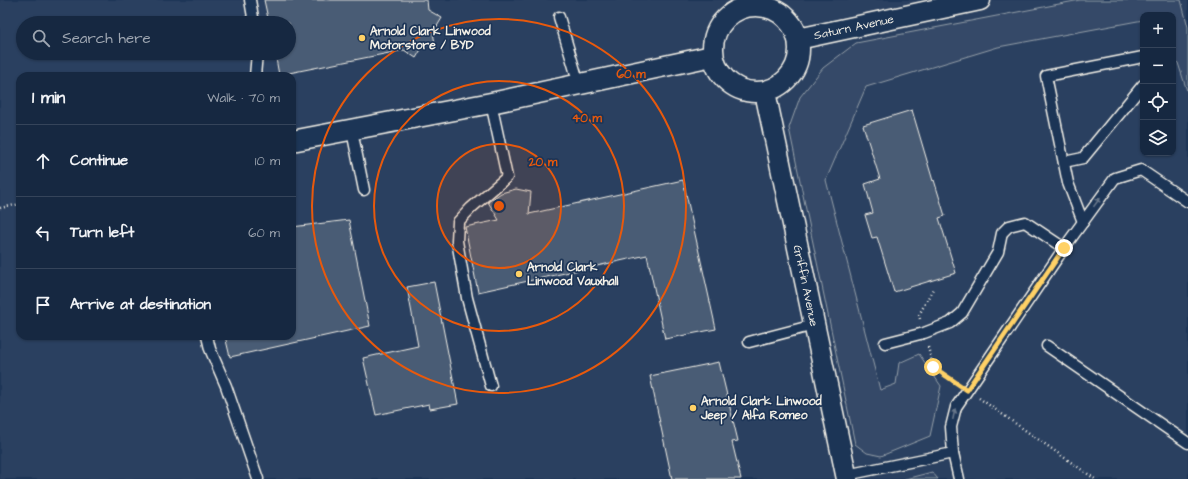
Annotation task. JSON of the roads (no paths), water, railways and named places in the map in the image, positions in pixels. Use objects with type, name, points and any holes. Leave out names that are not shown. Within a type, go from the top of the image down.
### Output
[{"type":"street","name":"Saturn Avenue","points":[[798,39],[980,0]]},
{"type":"street","points":[[743,3],[768,7],[782,14],[792,25],[800,47],[798,62],[790,76],[779,86],[765,92],[747,92],[733,86],[718,73],[712,56],[712,42],[718,27],[727,16],[743,3]]},
{"type":"street","points":[[296,140],[491,104],[712,56]]},
{"type":"street","name":"Griffin Avenue","points":[[765,92],[847,477]]},
{"type":"lane","points":[[250,0],[253,16]]},
{"type":"lane","points":[[559,17],[580,84]]},
{"type":"lane","points":[[1083,222],[1068,183],[1046,76],[1140,58]]},
{"type":"lane","points":[[255,72],[256,60]]},
{"type":"lane","points":[[1064,162],[1083,158],[1140,89]]},
{"type":"lane","points":[[491,104],[507,177],[471,208],[458,222],[457,241],[467,298],[491,386]]},
{"type":"lane","points":[[352,131],[364,190]]},
{"type":"lane","points":[[959,479],[953,453],[951,427],[956,407],[1064,248],[1115,178],[1141,170],[1188,202]]},
{"type":"lane","points":[[885,343],[924,333],[950,323],[962,313],[998,252],[1002,233],[1009,226],[1025,222],[1064,248]]},
{"type":"lane","points":[[749,342],[814,326]]},
{"type":"lane","points":[[208,340],[210,349],[226,386],[258,479]]},
{"type":"lane","points":[[1047,346],[1188,443]]},
{"type":"lane","points":[[847,477],[953,453]]},
{"type":"place","name":"Arnold Clark Linwood Motorstore / BYD","points":[[362,38]]},
{"type":"place","name":"Arnold Clark Linwood Vauxhall","points":[[519,274]]},
{"type":"place","name":"Arnold Clark Linwood Jeep / Alfa Romeo","points":[[693,408]]}]
